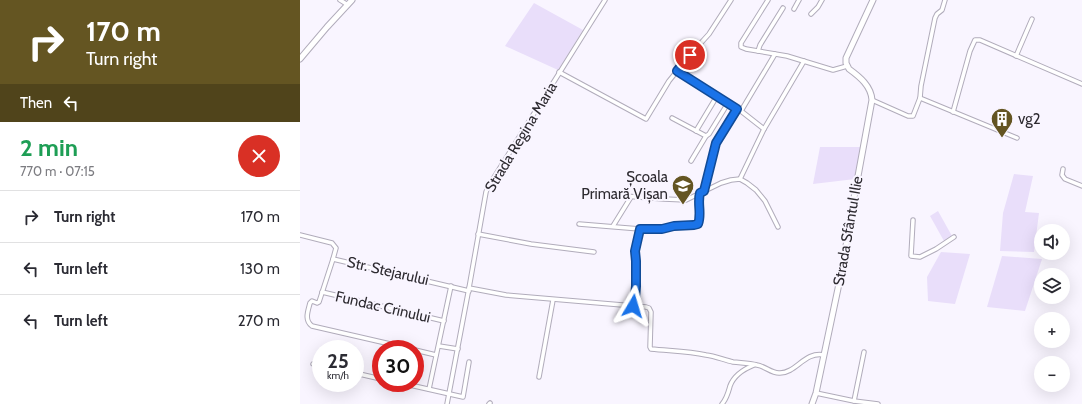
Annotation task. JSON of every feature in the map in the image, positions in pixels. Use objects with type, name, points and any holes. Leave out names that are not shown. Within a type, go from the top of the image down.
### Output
[{"type":"street","points":[[340,0],[350,2]]},
{"type":"street","name":"Strada Regina Maria","points":[[447,404],[488,187],[605,0]]},
{"type":"street","points":[[768,0],[740,45],[741,47],[787,56],[833,70],[847,66]]},
{"type":"street","points":[[794,8],[799,0]]},
{"type":"street","points":[[811,14],[822,0]]},
{"type":"street","points":[[873,0],[845,61],[847,66],[870,90],[872,100],[910,116],[913,116],[920,98],[921,86],[935,18],[942,10],[945,0]]},
{"type":"street","points":[[559,72],[646,119],[669,81],[709,34],[729,1]]},
{"type":"street","points":[[300,59],[350,2]]},
{"type":"street","points":[[758,51],[760,45],[783,8]]},
{"type":"street","points":[[1016,56],[1032,19]]},
{"type":"street","points":[[953,112],[970,51],[975,40],[980,40],[1082,84]]},
{"type":"street","points":[[578,224],[640,229],[662,229],[674,226],[698,224],[700,217],[699,198],[716,143],[775,54]]},
{"type":"street","points":[[740,179],[764,129],[804,61]]},
{"type":"street","points":[[677,71],[739,110],[764,129]]},
{"type":"street","points":[[696,131],[717,96]]},
{"type":"street","points":[[920,98],[1017,138]]},
{"type":"street","name":"Strada Sfântul Ilie","points":[[812,404],[816,393],[844,260],[872,100]]},
{"type":"street","points":[[691,161],[728,103]]},
{"type":"street","points":[[672,118],[706,136]]},
{"type":"street","points":[[1063,169],[1062,175],[1065,179],[1082,186]]},
{"type":"street","points":[[611,195],[686,200],[721,183],[740,179],[756,190],[764,201],[778,227]]},
{"type":"street","points":[[613,226],[631,197]]},
{"type":"street","points":[[913,220],[911,256],[920,257],[936,249],[954,237]]},
{"type":"street","points":[[633,306],[636,284],[635,251],[640,229]]},
{"type":"street","points":[[478,234],[531,244],[594,252]]},
{"type":"street","name":"Str. Stejarului","points":[[300,235],[332,243],[336,248],[333,259],[469,290],[553,300],[646,307],[651,310],[652,315],[651,349],[689,352],[708,355],[731,362],[755,364]]},
{"type":"street","points":[[333,259],[319,302],[312,301],[310,303],[307,321],[312,326],[373,340]]},
{"type":"street","points":[[429,389],[451,286]]},
{"type":"street","name":"Fundac Crinului","points":[[322,292],[444,321]]},
{"type":"street","points":[[540,377],[553,300]]},
{"type":"street","points":[[439,346],[458,348]]},
{"type":"street","points":[[424,352],[436,355]]},
{"type":"street","points":[[854,401],[864,352]]},
{"type":"street","points":[[722,404],[726,400],[734,379],[741,372],[755,364],[775,373],[782,373],[790,370],[810,356],[816,354],[824,355]]},
{"type":"street","points":[[424,388],[463,397],[469,362]]},
{"type":"street","points":[[816,393],[854,401],[878,404]]},
{"type":"shaded area","points":[[534,3],[583,30],[558,70],[505,46]]},
{"type":"shaded area","points":[[820,147],[862,147],[855,179],[813,184]]},
{"type":"shaded area","points":[[1014,174],[1033,176],[1025,212],[1039,213],[1038,224],[1034,224],[1034,252],[1000,251],[1003,213]]},
{"type":"shaded area","points":[[938,211],[952,236],[944,241],[930,216]]},
{"type":"shaded area","points":[[941,252],[970,254],[955,304],[928,301],[927,277]]},
{"type":"shaded area","points":[[1002,256],[1042,260],[1039,268],[1034,268],[1034,283],[1025,311],[987,307]]},
{"type":"place","name":"vg2","points":[[1002,138]]},
{"type":"place","name":"Școala Primară Vișan","points":[[683,206]]},
{"type":"route","points":[[633,306],[636,286],[635,251],[640,229],[662,229],[674,226],[698,224],[700,217],[700,193],[704,191],[716,143],[737,109],[677,71],[690,55]]}]
